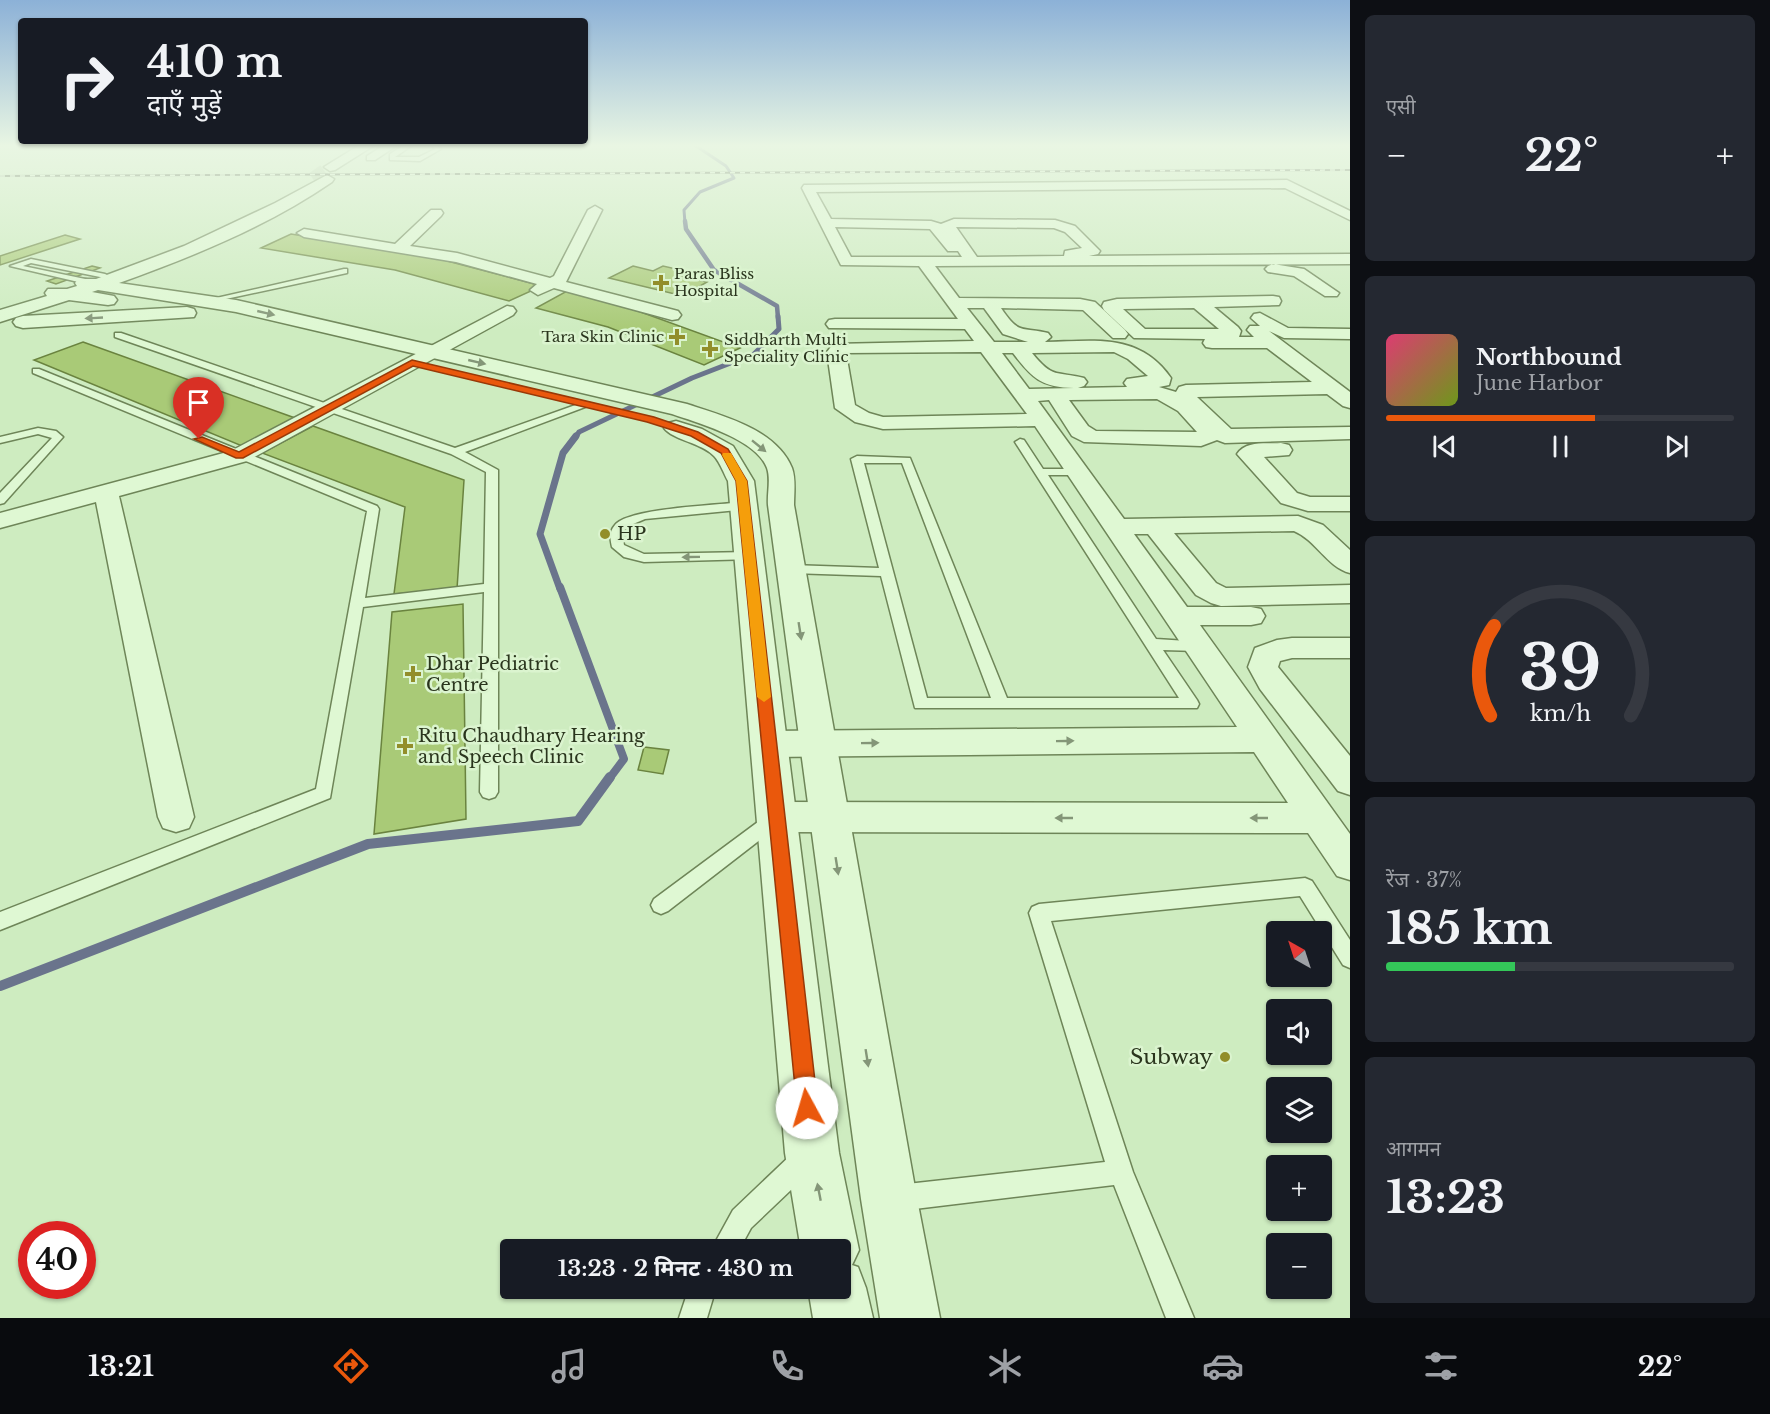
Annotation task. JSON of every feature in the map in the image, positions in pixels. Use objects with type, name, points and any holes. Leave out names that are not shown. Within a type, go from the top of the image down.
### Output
[{"type":"street","points":[[0,316],[198,240],[263,208]]},
{"type":"street","points":[[0,309],[173,257],[210,242],[278,208]]},
{"type":"street","points":[[822,208],[855,255],[966,258],[1203,288],[1285,296],[1339,297]]},
{"type":"street","points":[[829,208],[831,221],[846,262],[923,261],[1085,254],[1093,251],[1070,229],[1055,224],[954,223],[946,225],[966,258]]},
{"type":"street","points":[[831,221],[919,219],[926,216],[921,208]]},
{"type":"street","points":[[936,215],[951,218],[1053,218],[1061,216],[1051,208]]},
{"type":"street","points":[[1332,208],[1350,216]]},
{"type":"street","points":[[0,514],[106,492],[239,456],[412,363],[560,279],[595,210]]},
{"type":"street","points":[[399,248],[436,213]]},
{"type":"street","points":[[831,221],[931,225],[937,228],[966,258]]},
{"type":"street","points":[[304,233],[457,258],[672,315]]},
{"type":"street","points":[[167,296],[161,290],[162,282],[173,257]]},
{"type":"street","points":[[1203,288],[1232,334],[1140,334],[1110,306],[1203,288],[1289,259],[1350,259]]},
{"type":"street","points":[[1289,259],[1339,297]]},
{"type":"street","points":[[923,261],[1024,395],[1350,864]]},
{"type":"street","points":[[952,300],[981,292],[1077,296],[1060,271],[1147,269],[1161,271],[1203,288],[1284,333],[1350,334]]},
{"type":"street","points":[[1203,288],[1211,269],[1283,269],[1298,272],[1339,297]]},
{"type":"street","points":[[981,292],[1089,306],[1120,333],[1113,337],[1016,336],[1009,332],[967,273],[971,271],[1047,271],[1057,273],[1084,294],[1096,297],[1203,288],[1271,341],[1335,385],[1350,421]]},
{"type":"street","points":[[83,285],[167,296],[412,363],[733,428],[763,447],[779,468],[781,505],[889,1199],[910,1318]]},
{"type":"street","points":[[83,285],[201,307]]},
{"type":"street","points":[[0,323],[236,306],[432,351],[602,402]]},
{"type":"street","points":[[835,324],[970,324]]},
{"type":"street","points":[[1335,385],[1276,371],[1177,377],[1147,347],[1154,344],[1350,340]]},
{"type":"street","points":[[1294,341],[1350,402]]},
{"type":"street","points":[[1241,343],[1276,371]]},
{"type":"street","points":[[1018,347],[1042,377],[1049,381],[1162,381],[1133,352],[1115,346],[840,348],[836,352],[845,408],[862,418],[883,423],[1045,426]]},
{"type":"street","points":[[1335,385],[1186,391],[1184,395],[1225,436],[1350,433]]},
{"type":"street","points":[[1024,395],[1055,394],[1164,393],[1173,397],[1210,434],[1208,438],[1201,440],[1092,437],[1080,431],[1055,394]]},
{"type":"street","points":[[659,413],[724,451],[741,481],[812,1153],[828,1239]]},
{"type":"street","points":[[885,431],[1045,426]]},
{"type":"street","points":[[1350,449],[1251,451],[1248,454],[1289,498],[1308,504],[1350,504]]},
{"type":"street","points":[[1062,451],[1217,452]]},
{"type":"street","points":[[106,492],[176,817]]},
{"type":"street","points":[[1350,522],[1335,522],[1330,525],[1330,528],[1350,548]]},
{"type":"street","points":[[1116,527],[1298,523],[1314,530],[1350,565]]},
{"type":"street","points":[[1155,526],[1206,589],[1221,597],[1350,594]]},
{"type":"street","points":[[1178,616],[1350,615]]},
{"type":"street","points":[[1347,651],[1277,650],[1266,655],[1263,667],[1271,681],[1350,781]]},
{"type":"street","points":[[769,744],[1263,739]]},
{"type":"street","points":[[777,817],[1318,818]]},
{"type":"street","points":[[839,1299],[843,1318]]},
{"type":"lane","points":[[31,261],[83,285],[14,266],[31,261]]},
{"type":"lane","points":[[201,307],[344,271]]},
{"type":"lane","points":[[118,335],[455,452],[492,470],[489,792]]},
{"type":"lane","points":[[0,921],[324,793],[373,508],[239,456],[36,371]]},
{"type":"lane","points":[[455,452],[602,402]]},
{"type":"lane","points":[[0,440],[42,431],[56,434],[58,437],[0,514]]},
{"type":"lane","points":[[1001,704],[906,460],[857,459],[921,704],[1001,704],[1191,704],[1020,442]]},
{"type":"lane","points":[[1040,472],[1077,472]]},
{"type":"lane","points":[[744,506],[643,516],[621,525],[616,535],[618,547],[629,554],[644,558],[749,556]]},
{"type":"lane","points":[[791,569],[887,572]]},
{"type":"lane","points":[[357,603],[492,587]]},
{"type":"lane","points":[[1152,644],[1198,646]]},
{"type":"lane","points":[[661,905],[777,817]]},
{"type":"lane","points":[[1180,1318],[1121,1172],[1039,913],[1305,887],[1350,958]]},
{"type":"lane","points":[[730,1239],[742,1219],[812,1153]]},
{"type":"lane","points":[[889,1199],[1121,1172]]},
{"type":"lane","points":[[693,1318],[699,1299]]},
{"type":"building","points":[[291,234],[432,257],[542,286],[509,301],[395,270],[261,248]]},
{"type":"building","points":[[65,235],[80,239],[0,265],[0,256]]},
{"type":"building","points":[[92,266],[100,268],[56,284],[47,281]]},
{"type":"building","points":[[633,266],[653,271],[663,266],[685,271],[677,275],[707,282],[683,296],[609,278]]},
{"type":"building","points":[[567,291],[638,311],[740,348],[704,365],[608,327],[536,308]]},
{"type":"building","points":[[83,342],[295,418],[242,446],[34,360]]},
{"type":"building","points":[[313,426],[464,480],[457,589],[394,594],[405,507],[262,453]]},
{"type":"building","points":[[463,604],[466,819],[374,834],[392,612]]},
{"type":"building","points":[[644,747],[669,750],[663,774],[638,770]]},
{"type":"waterway","points":[[685,223],[684,210],[686,208]]},
{"type":"waterway","points":[[685,221],[686,229],[714,270],[777,306],[778,318]]},
{"type":"waterway","points":[[575,438],[579,432],[692,378],[754,354],[779,329],[778,316]]},
{"type":"waterway","points":[[560,589],[540,534],[563,453],[576,436]]},
{"type":"waterway","points":[[560,587],[624,759],[609,779]]},
{"type":"waterway","points":[[0,986],[368,844],[578,821],[610,777]]},
{"type":"slow traffic","points":[[727,455],[741,481],[764,697]]},
{"type":"place","name":"Paras Bliss Hospital","points":[[661,283]]},
{"type":"place","name":"Tara Skin Clinic","points":[[677,337]]},
{"type":"place","name":"Siddharth Multi Speciality Clinic","points":[[710,349]]},
{"type":"place","name":"HP","points":[[605,534]]},
{"type":"place","name":"Dhar Pediatric Centre","points":[[413,674]]},
{"type":"place","name":"Ritu Chaudhary Hearing and Speech Clinic","points":[[405,746]]},
{"type":"place","name":"Subway","points":[[1225,1057]]},
{"type":"route","points":[[199,439],[239,456],[412,363],[650,419],[694,434],[724,451],[741,481],[807,1108]]}]
